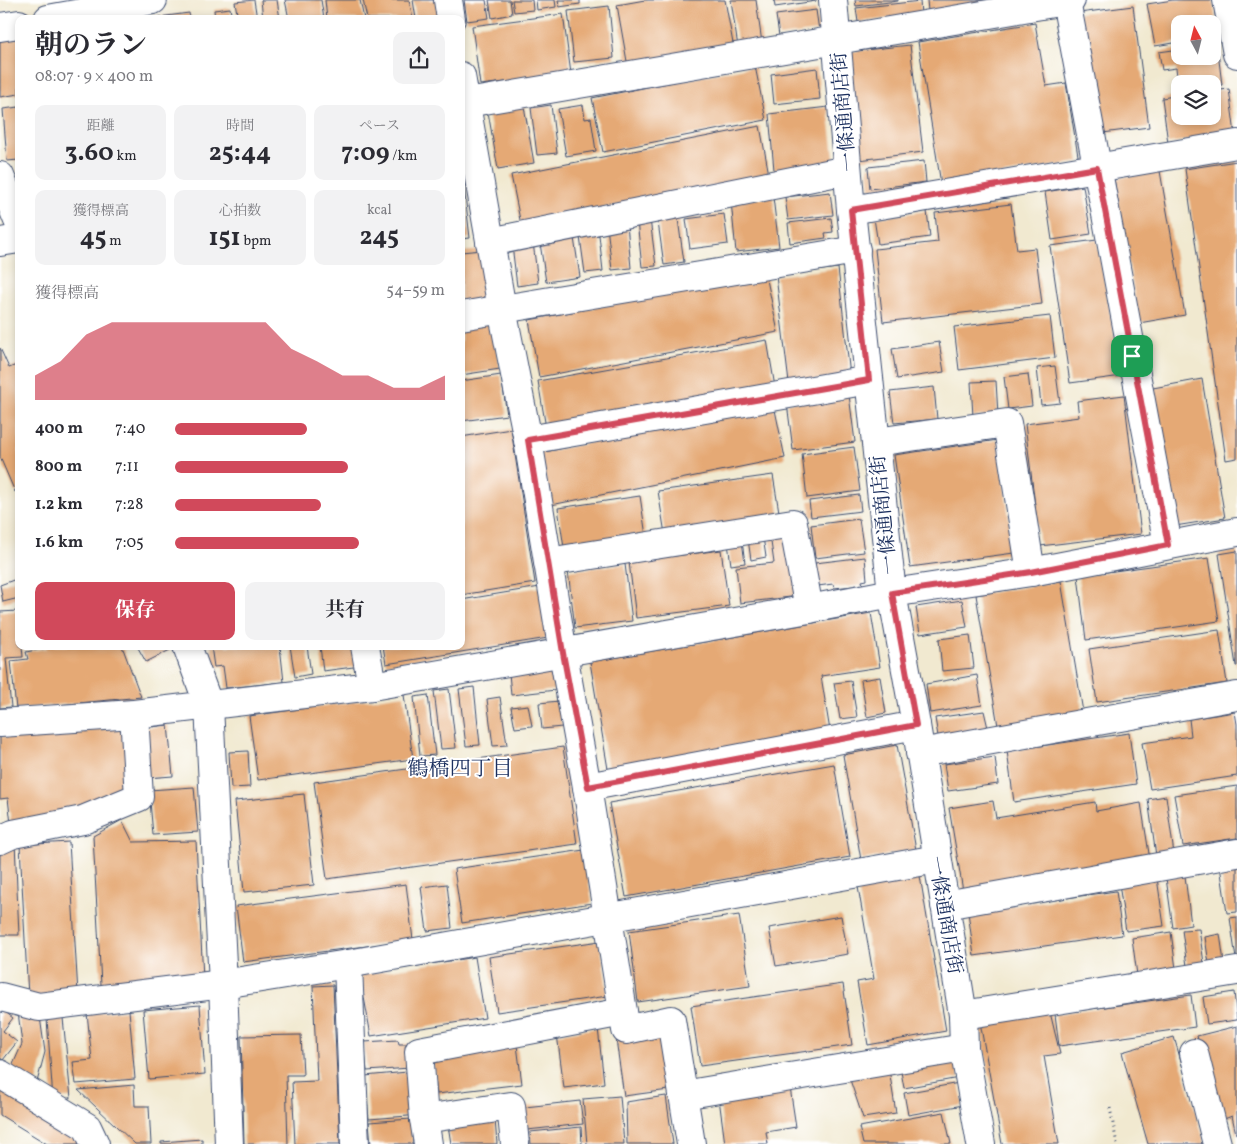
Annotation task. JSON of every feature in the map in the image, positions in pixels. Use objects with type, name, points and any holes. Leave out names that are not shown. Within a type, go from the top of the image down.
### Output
[{"type":"street","points":[[70,15],[153,0]]},
{"type":"street","points":[[448,0],[450,15]]},
{"type":"street","name":"一條通商店街","points":[[833,0],[851,210],[892,593],[916,725],[963,1015],[964,1048],[981,1144]]},
{"type":"street","points":[[465,103],[1069,0],[1097,168],[1168,545]]},
{"type":"street","points":[[1227,0],[1237,54]]},
{"type":"street","points":[[0,27],[15,25]]},
{"type":"street","points":[[465,108],[528,440],[563,653],[588,787],[626,1030],[671,1020],[691,1144]]},
{"type":"street","points":[[851,210],[1237,144]]},
{"type":"street","points":[[490,242],[848,170]]},
{"type":"street","points":[[7,177],[15,208]]},
{"type":"street","points":[[0,242],[15,240]]},
{"type":"street","points":[[465,315],[856,250]]},
{"type":"street","points":[[528,440],[869,380]]},
{"type":"street","points":[[876,442],[1007,423],[1031,572]]},
{"type":"street","points":[[548,562],[793,523],[809,610]]},
{"type":"street","points":[[0,723],[134,714],[372,686],[809,610],[892,593],[1031,572],[1237,532]]},
{"type":"street","points":[[188,650],[209,706],[229,1144]]},
{"type":"street","points":[[366,650],[372,686]]},
{"type":"street","points":[[920,753],[1237,696]]},
{"type":"street","points":[[0,840],[13,834],[83,820],[139,797],[134,714]]},
{"type":"street","points":[[588,787],[916,725]]},
{"type":"street","points":[[944,905],[1237,853]]},
{"type":"street","points":[[1,997],[39,1007],[223,984],[348,964],[608,916],[937,859]]},
{"type":"street","points":[[348,964],[355,1144]]},
{"type":"street","points":[[963,1015],[1237,971]]},
{"type":"street","points":[[515,1144],[511,1106],[426,1132],[419,1051],[623,1012]]},
{"type":"street","points":[[683,1095],[964,1048]]},
{"type":"street","points":[[1194,1053],[1217,1144]]},
{"type":"street","points":[[0,1074],[87,1127],[95,1144]]},
{"type":"path","points":[[1110,1108],[1117,1144]]},
{"type":"building","points":[[254,0],[256,15],[237,15],[235,2]]},
{"type":"building","points":[[261,0],[277,0],[279,15],[263,15]]},
{"type":"building","points":[[285,0],[321,0],[323,15],[288,15]]},
{"type":"building","points":[[325,0],[360,0],[363,15],[327,15]]},
{"type":"building","points":[[363,0],[409,0],[412,15],[366,15]]},
{"type":"building","points":[[413,0],[438,0],[440,15],[415,15]]},
{"type":"building","points":[[464,0],[486,0],[489,18],[467,21]]},
{"type":"building","points":[[489,0],[510,0],[512,14],[492,18]]},
{"type":"building","points":[[512,0],[532,0],[533,10],[514,12]]},
{"type":"building","points":[[536,0],[555,0],[556,7],[537,10]]},
{"type":"building","points":[[558,0],[580,0],[580,4],[559,7]]},
{"type":"building","points":[[645,0],[725,0],[734,49],[628,67],[617,5]]},
{"type":"building","points":[[731,0],[756,0],[762,43],[738,47]]},
{"type":"building","points":[[774,0],[816,0],[816,1],[775,7]]},
{"type":"building","points":[[855,0],[898,0],[898,1],[856,6]]},
{"type":"building","points":[[927,0],[997,0],[928,11]]},
{"type":"building","points":[[1173,0],[1213,0],[1215,15],[1171,15],[1171,43],[1155,46],[1147,4]]},
{"type":"building","points":[[920,1],[921,15],[858,22],[856,8]]},
{"type":"building","points":[[609,6],[614,58],[574,62],[568,11]]},
{"type":"building","points":[[1133,6],[1149,127],[1095,134],[1079,13]]},
{"type":"building","points":[[230,8],[231,15],[215,15],[214,10]]},
{"type":"building","points":[[816,10],[819,31],[779,36],[776,15]]},
{"type":"building","points":[[563,14],[571,74],[480,85],[472,26]]},
{"type":"building","points":[[1035,23],[1046,86],[1066,83],[1079,162],[941,184],[918,42]]},
{"type":"building","points":[[15,39],[15,95],[0,97],[0,41]]},
{"type":"building","points":[[910,45],[923,152],[859,160],[847,52]]},
{"type":"building","points":[[1171,50],[1171,65],[1220,65],[1221,75],[1177,75],[1176,68],[1162,70],[1159,52]]},
{"type":"building","points":[[755,66],[766,120],[603,152],[592,98]]},
{"type":"building","points":[[817,68],[820,99],[774,104],[771,74]]},
{"type":"building","points":[[1229,89],[1235,134],[1168,143],[1162,98],[1171,96],[1171,125],[1221,125],[1221,90]]},
{"type":"building","points":[[551,105],[557,153],[537,155],[531,108]]},
{"type":"building","points":[[583,105],[585,119],[591,118],[596,151],[566,156],[558,109]]},
{"type":"building","points":[[524,106],[534,163],[498,169],[488,112]]},
{"type":"building","points":[[828,107],[835,164],[774,170],[769,114]]},
{"type":"building","points":[[15,108],[15,160],[7,161],[3,109]]},
{"type":"building","points":[[760,126],[769,175],[521,225],[511,175]]},
{"type":"building","points":[[924,161],[926,182],[870,189],[868,167]]},
{"type":"building","points":[[1237,161],[1237,458],[1226,460],[1185,169]]},
{"type":"building","points":[[1160,171],[1185,315],[1139,323],[1114,179]]},
{"type":"building","points":[[1083,186],[1091,234],[1052,240],[1045,192]]},
{"type":"building","points":[[830,192],[833,215],[788,220],[785,197]]},
{"type":"building","points":[[465,195],[470,238],[465,239]]},
{"type":"building","points":[[773,197],[779,247],[736,252],[731,201]]},
{"type":"building","points":[[1011,204],[1017,250],[1035,248],[1042,304],[883,322],[875,249],[938,242],[935,213]]},
{"type":"building","points":[[927,211],[930,237],[878,244],[874,218]]},
{"type":"building","points":[[677,212],[684,262],[664,265],[657,215]]},
{"type":"building","points":[[724,214],[728,244],[690,249],[686,219]]},
{"type":"building","points":[[831,218],[833,232],[825,233],[826,238],[790,243],[788,223]]},
{"type":"building","points":[[650,219],[656,266],[642,267],[637,221]]},
{"type":"building","points":[[627,224],[631,268],[612,270],[607,226]]},
{"type":"building","points":[[599,235],[603,271],[585,273],[580,237]]},
{"type":"building","points":[[574,238],[580,277],[546,282],[540,243]]},
{"type":"building","points":[[1097,240],[1122,376],[1070,383],[1050,246]]},
{"type":"building","points":[[533,242],[538,283],[517,286],[512,245]]},
{"type":"building","points":[[482,250],[489,294],[479,301],[465,303],[465,252]]},
{"type":"building","points":[[838,268],[850,376],[789,383],[776,276]]},
{"type":"building","points":[[766,275],[778,332],[539,377],[529,320]]},
{"type":"building","points":[[1050,316],[1055,358],[959,370],[954,327]]},
{"type":"building","points":[[493,323],[500,369],[465,374],[465,326]]},
{"type":"building","points":[[767,340],[775,387],[546,428],[538,381]]},
{"type":"building","points":[[939,342],[944,372],[897,379],[892,349]]},
{"type":"building","points":[[0,348],[9,368],[15,366],[15,492],[0,457]]},
{"type":"building","points":[[1055,366],[1060,403],[1041,405],[1037,368]]},
{"type":"building","points":[[1028,374],[1032,406],[1008,409],[1004,377]]},
{"type":"building","points":[[501,375],[507,415],[465,420],[465,380]]},
{"type":"building","points":[[1202,379],[1225,518],[1175,526],[1153,388]]},
{"type":"building","points":[[996,381],[998,415],[973,417],[971,382]]},
{"type":"building","points":[[934,387],[937,419],[894,423],[890,392]]},
{"type":"building","points":[[849,395],[855,442],[793,450],[787,403]]},
{"type":"building","points":[[1124,395],[1141,534],[1040,546],[1025,424],[1079,417],[1077,401]]},
{"type":"building","points":[[774,405],[785,458],[551,505],[540,453]]},
{"type":"building","points":[[511,429],[535,583],[465,594],[465,436]]},
{"type":"building","points":[[998,440],[1014,553],[910,567],[894,455]]},
{"type":"building","points":[[854,447],[860,491],[807,498],[802,454]]},
{"type":"building","points":[[773,475],[780,518],[665,534],[658,491]]},
{"type":"building","points":[[859,495],[861,511],[811,517],[809,501]]},
{"type":"building","points":[[640,496],[646,536],[564,548],[558,508]]},
{"type":"building","points":[[859,519],[864,552],[815,558],[811,525]]},
{"type":"building","points":[[791,532],[799,596],[740,603],[736,567],[774,563],[770,535]]},
{"type":"building","points":[[763,537],[766,557],[751,560],[748,539]]},
{"type":"building","points":[[742,541],[745,563],[731,565],[728,543]]},
{"type":"building","points":[[721,550],[729,606],[636,618],[629,562]]},
{"type":"building","points":[[1237,551],[1237,666],[1236,666],[1219,554]]},
{"type":"building","points":[[865,557],[867,580],[862,581],[863,585],[834,588],[833,584],[818,586],[815,563]]},
{"type":"building","points":[[1209,558],[1219,621],[1086,640],[1078,576]]},
{"type":"building","points":[[625,564],[632,621],[575,628],[568,571]]},
{"type":"building","points":[[15,579],[15,599],[3,602],[0,585]]},
{"type":"building","points":[[1061,581],[1083,712],[998,726],[976,595]]},
{"type":"building","points":[[540,587],[548,638],[386,664],[384,650],[465,650],[465,599]]},
{"type":"building","points":[[962,600],[967,627],[920,634],[916,607]]},
{"type":"building","points":[[15,611],[15,650],[22,650],[23,657],[6,658],[11,707],[0,708],[0,612]]},
{"type":"building","points":[[871,613],[880,667],[821,676],[831,737],[609,775],[590,662]]},
{"type":"building","points":[[1219,630],[1227,683],[1097,702],[1089,649]]},
{"type":"building","points":[[970,635],[974,668],[942,671],[939,639]]},
{"type":"building","points":[[36,650],[123,650],[141,697],[16,709],[11,661],[28,659],[26,652]]},
{"type":"building","points":[[139,650],[170,650],[146,662]]},
{"type":"building","points":[[212,650],[280,650],[284,682],[226,688],[223,666],[214,667]]},
{"type":"building","points":[[291,650],[308,650],[311,674],[295,677]]},
{"type":"building","points":[[320,650],[359,650],[361,666],[323,671]]},
{"type":"building","points":[[553,667],[556,690],[511,695],[509,673]]},
{"type":"building","points":[[977,675],[982,705],[930,713],[926,684]]},
{"type":"building","points":[[880,677],[886,713],[867,717],[861,680]]},
{"type":"building","points":[[851,681],[857,717],[840,719],[834,683]]},
{"type":"building","points":[[474,687],[480,745],[466,746],[459,689]]},
{"type":"building","points":[[449,689],[456,748],[441,749],[434,691]]},
{"type":"building","points":[[404,695],[413,759],[258,780],[249,716]]},
{"type":"building","points":[[428,695],[435,755],[420,756],[414,697]]},
{"type":"building","points":[[500,697],[507,745],[493,746],[487,699]]},
{"type":"building","points":[[559,701],[562,727],[542,729],[539,703]]},
{"type":"building","points":[[528,705],[532,726],[515,728],[511,707]]},
{"type":"building","points":[[984,711],[988,728],[938,736],[935,718]]},
{"type":"building","points":[[1235,712],[1237,724],[1237,776],[1150,789],[1142,743],[1191,736],[1189,719]]},
{"type":"building","points":[[168,725],[173,776],[147,778],[143,728]]},
{"type":"building","points":[[124,727],[130,790],[81,814],[11,824],[8,798],[0,799],[0,737]]},
{"type":"building","points":[[1129,733],[1136,784],[1014,802],[1007,751]]},
{"type":"building","points":[[897,745],[916,850],[861,860],[843,755]]},
{"type":"building","points":[[563,747],[577,844],[327,879],[314,782]]},
{"type":"building","points":[[248,751],[250,787],[231,788],[229,752]]},
{"type":"building","points":[[995,757],[998,784],[948,791],[944,764]]},
{"type":"building","points":[[834,764],[850,857],[626,897],[609,803]]},
{"type":"building","points":[[1237,786],[1237,838],[1183,846],[1174,795]]},
{"type":"building","points":[[194,787],[198,832],[153,835],[149,790]]},
{"type":"building","points":[[304,794],[314,885],[244,892],[235,801]]},
{"type":"building","points":[[1166,796],[1174,854],[1156,856],[1148,799]]},
{"type":"building","points":[[993,801],[996,818],[1095,802],[1096,811],[1141,803],[1150,860],[963,891],[949,808]]},
{"type":"building","points":[[122,820],[133,842],[196,841],[203,978],[101,985],[93,836]]},
{"type":"building","points":[[15,842],[19,935],[0,935],[0,849]]},
{"type":"building","points":[[69,842],[78,994],[28,997],[20,845]]},
{"type":"building","points":[[584,850],[592,903],[462,923],[454,869]]},
{"type":"building","points":[[1237,863],[1237,912],[1227,913],[1220,866]]},
{"type":"building","points":[[920,876],[946,1031],[868,1045],[857,982],[874,979],[858,887]]},
{"type":"building","points":[[1185,876],[1191,925],[1173,928],[1166,878]]},
{"type":"building","points":[[1157,878],[1164,926],[1126,931],[1119,884]]},
{"type":"building","points":[[406,884],[413,940],[243,962],[236,906]]},
{"type":"building","points":[[447,884],[452,928],[427,931],[421,887]]},
{"type":"building","points":[[1116,891],[1122,935],[974,956],[968,912]]},
{"type":"building","points":[[739,915],[750,986],[638,1002],[629,931]]},
{"type":"building","points":[[841,916],[848,954],[776,966],[769,928]]},
{"type":"building","points":[[1237,917],[1237,959],[1236,959],[1230,918]]},
{"type":"building","points":[[1199,929],[1204,963],[1187,966],[1182,930]]},
{"type":"building","points":[[1171,932],[1176,969],[1137,975],[1132,938]]},
{"type":"building","points":[[1220,934],[1224,962],[1209,964],[1205,937]]},
{"type":"building","points":[[600,941],[608,996],[497,1012],[489,957]]},
{"type":"building","points":[[475,957],[485,1018],[371,1036],[360,975]]},
{"type":"building","points":[[843,984],[852,1045],[700,1066],[691,1006]]},
{"type":"building","points":[[333,985],[340,1144],[295,1144],[292,1082],[317,1081],[313,986]]},
{"type":"building","points":[[1234,992],[1237,1020],[1207,1024],[1203,997]]},
{"type":"building","points":[[1191,995],[1195,1027],[1059,1046],[1055,1014]]},
{"type":"building","points":[[200,1005],[205,1074],[149,1079],[143,1010]]},
{"type":"building","points":[[0,1008],[13,1018],[3,1031],[17,1042],[3,1060],[0,1058]]},
{"type":"building","points":[[1049,1008],[1060,1054],[1044,1056],[1059,1144],[1002,1144],[980,1022]]},
{"type":"building","points":[[39,1010],[45,1052],[37,1082],[11,1069],[22,1044],[18,1012]]},
{"type":"building","points":[[129,1010],[135,1079],[76,1084],[73,1062],[92,1060],[87,1013]]},
{"type":"building","points":[[63,1018],[71,1098],[53,1099],[47,1019]]},
{"type":"building","points":[[1237,1026],[1236,1134],[1232,1116],[1219,1121],[1197,1036]]},
{"type":"building","points":[[598,1028],[604,1083],[564,1088],[557,1034]]},
{"type":"building","points":[[661,1033],[669,1090],[624,1096],[616,1039]]},
{"type":"building","points":[[301,1035],[303,1075],[286,1075],[288,1144],[244,1144],[241,1036]]},
{"type":"building","points":[[1174,1037],[1205,1144],[1148,1144],[1122,1052]]},
{"type":"building","points":[[398,1040],[399,1044],[409,1044],[410,1068],[367,1071],[364,1042]]},
{"type":"building","points":[[517,1045],[522,1084],[437,1094],[432,1055]]},
{"type":"building","points":[[955,1056],[959,1078],[904,1088],[900,1066]]},
{"type":"building","points":[[888,1063],[896,1113],[863,1118],[847,1071]]},
{"type":"building","points":[[418,1071],[421,1115],[369,1119],[365,1076]]},
{"type":"building","points":[[789,1081],[796,1127],[766,1132],[768,1144],[725,1144],[718,1091]]},
{"type":"building","points":[[959,1083],[963,1105],[908,1115],[904,1093]]},
{"type":"building","points":[[0,1085],[77,1134],[81,1144],[47,1144],[0,1115]]},
{"type":"building","points":[[134,1085],[135,1106],[149,1106],[151,1144],[135,1144],[78,1090]]},
{"type":"building","points":[[620,1096],[624,1144],[587,1144],[583,1099]]},
{"type":"building","points":[[666,1096],[673,1144],[627,1144],[626,1102]]},
{"type":"building","points":[[580,1101],[583,1124],[527,1130],[525,1107]]},
{"type":"building","points":[[944,1112],[951,1144],[863,1144],[859,1127]]},
{"type":"building","points":[[411,1119],[413,1144],[371,1144],[369,1122]]},
{"type":"building","points":[[495,1119],[497,1144],[451,1144],[448,1125]]},
{"type":"building","points":[[581,1127],[582,1144],[531,1144],[530,1132]]},
{"type":"building","points":[[202,1139],[202,1144],[161,1144],[161,1142]]},
{"type":"district","name":"鶴橋四丁目","points":[[460,768]]},
{"type":"route","points":[[1097,168],[1132,356],[1168,545],[1031,572],[892,593],[916,725],[588,787],[563,653],[528,440],[869,380],[851,210],[1097,168]]}]
